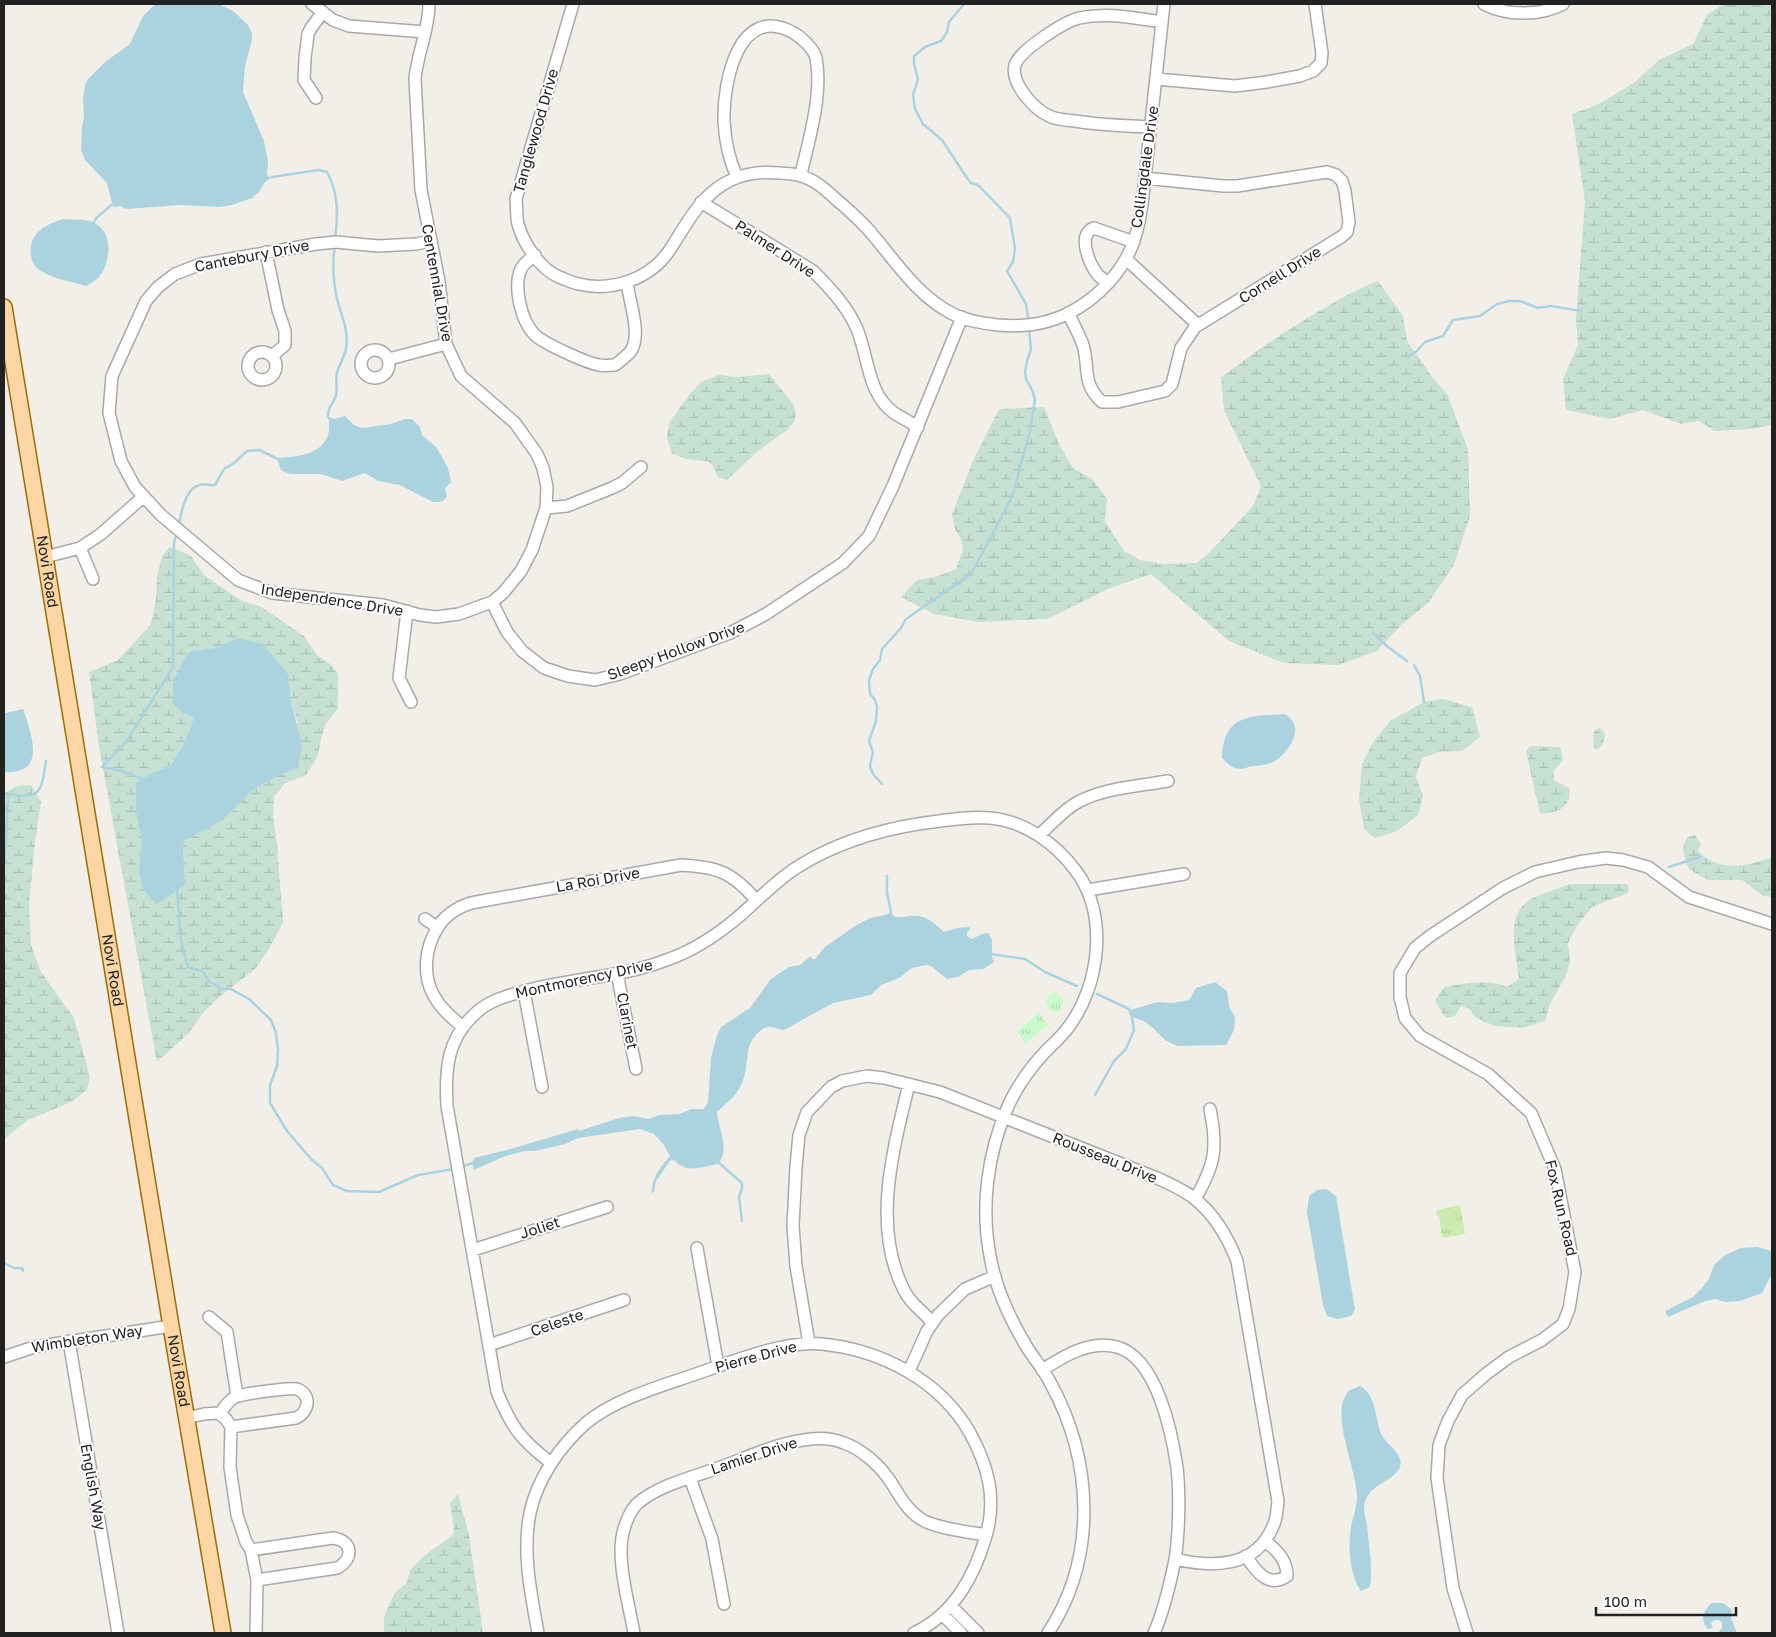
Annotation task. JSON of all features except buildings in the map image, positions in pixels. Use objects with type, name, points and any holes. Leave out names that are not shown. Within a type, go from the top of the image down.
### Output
[{"type":"main road","name":"Novi Road","points":[[4,307],[223,1633]]},
{"type":"street","points":[[312,4],[333,20],[349,26],[425,32]]},
{"type":"street","name":"Centennial Drive","points":[[429,4],[425,32],[416,62],[415,79],[421,190],[439,281],[446,344],[461,376],[515,422],[525,435],[543,468],[547,487],[546,508],[532,550],[521,571],[503,593],[492,602]]},
{"type":"street","name":"Tanglewood Drive","points":[[573,4],[516,199],[517,222],[524,241],[552,274],[578,284],[605,287],[627,282],[651,269],[668,252],[701,202],[711,192],[746,173],[769,171],[801,174],[821,185],[844,206],[931,300],[962,317]]},
{"type":"street","name":"Collingdale Drive","points":[[962,317],[982,323],[1020,327],[1052,320],[1079,308],[1108,283],[1126,259],[1134,242],[1140,212],[1164,4]]},
{"type":"street","points":[[1156,79],[1218,86],[1240,86],[1300,76],[1312,71],[1320,63],[1322,53],[1315,4]]},
{"type":"street","points":[[1484,4],[1509,12],[1533,13],[1552,10],[1563,4]]},
{"type":"street","points":[[316,98],[304,80],[305,58],[308,34],[323,12]]},
{"type":"street","points":[[1151,127],[1100,125],[1049,116],[1034,107],[1027,99],[1016,79],[1015,65],[1018,59],[1037,42],[1063,24],[1078,19],[1104,15],[1162,22]]},
{"type":"street","points":[[737,177],[729,156],[724,122],[726,84],[738,49],[746,36],[762,28],[776,26],[801,37],[815,55],[818,78],[813,126],[801,174]]},
{"type":"street","name":"Cornell Drive","points":[[1068,313],[1083,346],[1087,378],[1093,394],[1102,402],[1118,402],[1165,392],[1172,384],[1181,348],[1198,325],[1347,232],[1349,222],[1342,181],[1336,175],[1327,172],[1237,186],[1145,178]]},
{"type":"street","name":"Palmer Drive","points":[[701,202],[813,271],[826,284],[850,315],[857,330],[876,392],[884,404],[894,413],[918,426]]},
{"type":"street","points":[[1108,283],[1100,276],[1090,262],[1085,242],[1086,234],[1089,230],[1100,229],[1134,242]]},
{"type":"street","name":"Cantebury Drive","points":[[143,497],[135,488],[120,461],[109,413],[112,376],[146,301],[158,287],[175,274],[201,264],[266,252],[329,243],[378,246],[416,244],[431,241]]},
{"type":"street","points":[[266,252],[278,310],[285,331],[285,346],[272,356]]},
{"type":"street","points":[[535,255],[522,267],[518,281],[520,301],[526,324],[534,335],[545,342],[599,365],[615,365],[632,351],[635,341],[634,322],[627,282]]},
{"type":"street","points":[[1126,259],[1198,325]]},
{"type":"street","name":"Sleepy Hollow Drive","points":[[492,602],[507,632],[522,650],[544,668],[568,676],[595,680],[620,674],[744,627],[804,590],[843,563],[869,536],[918,426],[962,317]]},
{"type":"street","points":[[388,360],[446,344]]},
{"type":"street","points":[[546,508],[567,506],[612,488],[622,483],[641,467]]},
{"type":"street","points":[[45,557],[80,548],[101,534],[143,497]]},
{"type":"street","name":"Independence Drive","points":[[143,497],[160,515],[218,565],[248,586],[272,592],[383,606],[436,617],[460,614],[492,602]]},
{"type":"street","points":[[80,548],[93,579]]},
{"type":"street","points":[[407,611],[399,678],[411,702]]},
{"type":"street","points":[[1039,835],[1060,814],[1077,802],[1096,794],[1168,781]]},
{"type":"street","name":"Montmorency Drive","points":[[551,1463],[530,1446],[514,1429],[498,1392],[447,1106],[446,1080],[454,1039],[481,1008],[498,999],[540,986],[650,966],[672,959],[704,943],[733,922],[795,868],[837,845],[894,828],[961,818],[994,818],[1020,826],[1039,835],[1058,851],[1077,872],[1088,890],[1096,919],[1097,939],[1091,978],[1084,1002],[1066,1030],[1029,1071],[1018,1087],[998,1129],[987,1181],[985,1227],[991,1264],[1001,1297],[1010,1319],[1066,1413],[1075,1440],[1083,1477],[1084,1505],[1077,1567],[1066,1598],[1048,1633]]},
{"type":"street","name":"Fox Run Road","points":[[1467,1633],[1452,1579],[1438,1478],[1440,1445],[1448,1421],[1462,1395],[1509,1357],[1542,1340],[1563,1324],[1569,1309],[1576,1272],[1555,1169],[1531,1114],[1488,1074],[1420,1036],[1405,1018],[1400,997],[1400,973],[1415,948],[1503,888],[1535,872],[1606,858],[1623,860],[1648,867],[1689,897],[1772,924]]},
{"type":"street","name":"La Roi Drive","points":[[463,1027],[443,1009],[433,995],[427,976],[426,955],[438,927],[459,907],[471,902],[681,865],[706,866],[729,875],[756,900]]},
{"type":"street","points":[[1088,890],[1184,874]]},
{"type":"street","points":[[425,919],[438,927]]},
{"type":"street","name":"Clarinet","points":[[617,973],[636,1069]]},
{"type":"street","points":[[524,991],[542,1087]]},
{"type":"street","name":"Rousseau Drive","points":[[809,1344],[796,1266],[793,1226],[798,1143],[807,1112],[831,1087],[842,1081],[855,1077],[884,1078],[940,1092],[1157,1178],[1195,1199],[1216,1222],[1230,1244],[1237,1261],[1278,1501],[1275,1522],[1265,1540],[1258,1549],[1246,1556],[1238,1560],[1212,1565],[1175,1559]]},
{"type":"street","points":[[909,1084],[893,1150],[888,1210],[890,1245],[894,1266],[905,1292],[914,1306],[932,1323]]},
{"type":"street","points":[[1195,1199],[1209,1173],[1214,1152],[1214,1132],[1210,1109]]},
{"type":"street","name":"Joliet","points":[[473,1250],[607,1206]]},
{"type":"street","points":[[697,1248],[718,1366]]},
{"type":"street","points":[[909,1371],[932,1323],[938,1315],[965,1289],[995,1276]]},
{"type":"street","name":"Celeste","points":[[489,1345],[624,1300]]},
{"type":"street","points":[[209,1317],[227,1332],[237,1396]]},
{"type":"street","name":"Wimbleton Way","points":[[4,1357],[34,1347],[171,1326]]},
{"type":"street","name":"English Way","points":[[69,1342],[118,1633]]},
{"type":"street","name":"Pierre Drive","points":[[538,1633],[531,1592],[527,1546],[530,1512],[543,1477],[559,1450],[587,1422],[612,1407],[658,1387],[777,1348],[821,1343],[854,1349],[886,1359],[909,1371],[939,1394],[966,1427],[986,1464],[991,1508],[980,1558],[968,1584],[946,1610],[914,1633]]},
{"type":"street","points":[[1042,1370],[1077,1350],[1095,1346],[1117,1348],[1131,1354],[1144,1367],[1155,1386],[1167,1420],[1177,1469],[1177,1522],[1175,1559],[1161,1619],[1154,1633]]},
{"type":"street","points":[[220,1414],[229,1401],[237,1396],[291,1388],[297,1389],[308,1400],[301,1416],[296,1418],[231,1428]]},
{"type":"street","points":[[186,1418],[204,1414],[220,1414]]},
{"type":"street","points":[[220,1414],[231,1428],[230,1467],[237,1515],[246,1542],[251,1550],[257,1580],[256,1633]]},
{"type":"street","name":"Lamier Drive","points":[[634,1633],[620,1544],[626,1524],[636,1504],[663,1488],[790,1443],[811,1439],[834,1440],[859,1450],[888,1478],[907,1507],[926,1522],[986,1535]]},
{"type":"street","points":[[690,1478],[712,1538],[724,1604]]},
{"type":"street","points":[[251,1550],[333,1538],[343,1541],[347,1544],[349,1550],[349,1555],[343,1565],[337,1568],[257,1580]]},
{"type":"street","points":[[1246,1556],[1262,1576],[1272,1581],[1281,1580],[1286,1576],[1287,1568],[1283,1559],[1265,1540]]},
{"type":"street","points":[[946,1610],[961,1633]]},
{"type":"street","points":[[946,1610],[978,1633]]},
{"type":"green space","points":[[1723,4],[1772,4],[1772,425],[1751,429],[1715,431],[1699,421],[1681,424],[1643,410],[1610,419],[1566,410],[1563,379],[1578,345],[1576,320],[1585,201],[1572,114],[1599,104],[1635,82],[1659,60],[1693,44],[1707,15]]},
{"type":"green space","points":[[1378,281],[1403,316],[1407,341],[1433,378],[1447,394],[1468,449],[1470,516],[1454,565],[1428,603],[1401,625],[1377,651],[1338,665],[1284,663],[1229,641],[1151,574],[1110,588],[1047,619],[978,622],[934,614],[901,597],[917,580],[935,577],[956,569],[963,549],[961,539],[955,529],[952,514],[973,461],[999,409],[1044,407],[1059,444],[1073,468],[1092,479],[1107,499],[1105,521],[1124,551],[1140,560],[1163,564],[1196,563],[1208,554],[1253,506],[1261,486],[1224,410],[1221,378],[1256,351],[1293,327],[1345,296]]},
{"type":"green space","points":[[769,374],[793,404],[796,413],[794,422],[787,430],[758,451],[727,480],[718,477],[712,465],[707,461],[687,459],[672,454],[667,438],[669,423],[701,382],[719,375],[737,377]]},
{"type":"green space","points":[[169,547],[190,555],[205,576],[242,601],[260,606],[304,636],[318,656],[330,664],[338,674],[338,709],[326,723],[318,756],[306,775],[285,783],[274,797],[273,815],[283,922],[269,949],[255,969],[218,998],[202,1014],[189,1033],[157,1062],[99,747],[89,672],[118,660],[151,624],[156,599],[157,576],[162,557]],"holes":[[[237,638],[288,674],[291,701],[298,723],[274,778],[253,790],[223,820],[184,841],[183,858],[139,870],[154,772],[170,766],[183,746],[194,718],[183,713],[188,651],[214,648]]]},
{"type":"green space","points":[[1443,699],[1472,707],[1480,737],[1462,751],[1439,752],[1422,758],[1416,777],[1423,796],[1418,815],[1397,831],[1375,838],[1364,829],[1359,799],[1362,764],[1373,742],[1390,721],[1424,702]]},
{"type":"green space","points":[[1600,728],[1605,737],[1602,745],[1597,749],[1594,748],[1593,736],[1595,731]]},
{"type":"green space","points":[[1530,746],[1560,747],[1563,760],[1554,770],[1554,780],[1570,789],[1565,806],[1557,811],[1540,814],[1526,751]]},
{"type":"green space","points":[[31,785],[41,802],[29,904],[31,945],[41,972],[74,1018],[90,1077],[87,1090],[71,1102],[28,1120],[4,1139],[4,796],[5,793],[16,786]]},
{"type":"green space","points":[[1695,835],[1701,844],[1698,851],[1710,860],[1728,866],[1758,862],[1772,857],[1772,897],[1763,896],[1742,880],[1708,880],[1689,869],[1683,847],[1687,837]]},
{"type":"green space","points":[[1570,884],[1627,884],[1629,888],[1628,893],[1592,907],[1578,924],[1568,943],[1570,962],[1566,975],[1550,1004],[1545,1021],[1523,1028],[1495,1026],[1476,1018],[1470,1009],[1461,1006],[1455,1016],[1447,1018],[1435,1000],[1444,987],[1484,982],[1507,987],[1519,979],[1514,946],[1515,923],[1518,913],[1533,898]]},
{"type":"green space","points":[[1054,992],[1060,995],[1064,1001],[1058,1012],[1052,1011],[1046,1003],[1049,995]]},
{"type":"green space","points":[[1039,1013],[1048,1025],[1025,1044],[1017,1031]]},
{"type":"green space","points":[[1460,1205],[1465,1234],[1443,1238],[1440,1232],[1439,1216],[1437,1216],[1436,1212]]},
{"type":"green space","points":[[458,1494],[469,1535],[483,1633],[384,1633],[384,1619],[387,1609],[395,1593],[407,1582],[410,1570],[424,1556],[453,1535],[450,1503]]},
{"type":"water","points":[[155,4],[219,4],[233,11],[248,25],[252,33],[245,66],[243,92],[264,141],[268,162],[267,174],[269,177],[272,177],[265,182],[259,192],[252,198],[219,207],[181,205],[126,209],[120,206],[113,207],[107,183],[85,160],[81,150],[85,85],[88,79],[105,62],[130,44],[143,16]]},
{"type":"water","points":[[63,219],[90,221],[98,225],[107,238],[108,254],[103,270],[98,278],[86,286],[46,274],[37,268],[32,261],[31,248],[35,236],[50,224]]},
{"type":"water","points":[[345,416],[354,425],[362,428],[412,419],[420,427],[422,435],[436,447],[448,468],[451,482],[445,488],[446,498],[442,501],[433,502],[400,485],[378,481],[365,473],[342,481],[321,474],[290,474],[281,470],[276,458],[306,454],[315,450],[327,438],[329,429],[328,417],[335,419]]},
{"type":"water","points":[[237,638],[263,644],[288,674],[291,701],[302,745],[298,767],[253,790],[223,820],[184,841],[185,885],[157,904],[143,889],[139,870],[142,841],[136,811],[136,783],[154,772],[170,766],[183,746],[194,718],[183,713],[173,704],[173,681],[189,651],[214,648]]},
{"type":"water","points":[[23,709],[32,741],[33,751],[31,760],[26,767],[18,771],[4,772],[4,715]]},
{"type":"water","points":[[1285,714],[1291,719],[1295,730],[1292,743],[1278,759],[1269,764],[1238,769],[1228,764],[1222,758],[1227,733],[1233,725],[1250,717]]},
{"type":"water","points":[[891,912],[893,916],[897,917],[920,916],[933,922],[944,932],[969,927],[967,936],[972,939],[988,933],[992,940],[992,958],[994,962],[983,969],[969,970],[958,977],[947,979],[931,966],[926,965],[912,968],[899,978],[881,985],[871,995],[833,1003],[784,1030],[771,1027],[761,1030],[751,1043],[740,1088],[717,1112],[724,1145],[722,1158],[718,1164],[700,1168],[689,1168],[674,1160],[670,1161],[656,1181],[654,1192],[652,1193],[655,1178],[660,1168],[670,1156],[664,1145],[654,1134],[640,1129],[578,1138],[565,1144],[535,1151],[524,1151],[503,1157],[474,1170],[472,1163],[474,1158],[578,1129],[579,1131],[619,1118],[634,1116],[648,1119],[660,1115],[679,1114],[692,1109],[704,1109],[708,1102],[711,1058],[721,1027],[750,1008],[770,980],[778,974],[789,967],[800,965],[811,956],[812,959],[815,959],[825,947],[855,926],[870,918],[886,915]]},
{"type":"water","points":[[1215,982],[1227,991],[1229,1007],[1235,1017],[1234,1030],[1226,1045],[1177,1046],[1165,1040],[1144,1021],[1132,1017],[1130,1010],[1158,1002],[1173,1003],[1189,1000],[1196,988]]},
{"type":"water","points":[[1326,1189],[1336,1196],[1355,1310],[1351,1316],[1338,1319],[1327,1316],[1323,1305],[1307,1212],[1309,1196],[1317,1190]]},
{"type":"water","points":[[1757,1247],[1772,1251],[1772,1274],[1762,1293],[1740,1301],[1725,1302],[1715,1299],[1705,1301],[1668,1317],[1665,1311],[1693,1297],[1709,1279],[1714,1265],[1725,1255],[1741,1248]]},
{"type":"water","points":[[1360,1386],[1370,1396],[1380,1431],[1386,1441],[1399,1455],[1401,1464],[1396,1473],[1374,1489],[1366,1500],[1364,1509],[1371,1579],[1370,1587],[1361,1591],[1354,1576],[1350,1560],[1350,1535],[1357,1497],[1341,1416],[1342,1403],[1348,1391]]},
{"type":"water","points":[[1711,1603],[1723,1603],[1732,1610],[1731,1618],[1737,1633],[1717,1633],[1722,1628],[1722,1623],[1719,1620],[1714,1620],[1711,1623],[1713,1628],[1708,1629],[1705,1626],[1703,1619],[1706,1609]]},
{"type":"waterway","points":[[964,4],[949,22],[947,32],[941,41],[925,47],[914,56],[918,79],[913,95],[915,109],[923,124],[942,140],[971,183],[978,185],[1010,218],[1015,248],[1013,262],[1007,271],[1026,304],[1029,323]]},
{"type":"waterway","points":[[272,177],[319,170],[327,172],[334,188],[337,205],[335,240]]},
{"type":"waterway","points":[[93,225],[96,218],[111,205]]},
{"type":"waterway","points":[[328,417],[329,409],[336,396],[337,373],[347,342],[346,329],[335,285],[333,265],[335,245]]},
{"type":"waterway","points":[[1407,357],[1417,351],[1425,342],[1443,336],[1453,320],[1480,316],[1497,304],[1520,301],[1538,308],[1551,306],[1581,311]]},
{"type":"waterway","points":[[882,784],[873,774],[870,766],[873,752],[869,741],[876,721],[877,707],[875,700],[870,694],[869,680],[873,669],[880,660],[882,649],[901,628],[906,619],[971,574],[1012,497],[1030,431],[1035,399],[1025,372],[1031,349],[1029,328]]},
{"type":"waterway","points":[[179,525],[184,502],[194,487],[201,484],[215,485],[224,469],[247,451],[259,450],[276,458]]},
{"type":"waterway","points":[[102,767],[126,742],[173,667],[174,543],[177,532]]},
{"type":"waterway","points":[[1373,633],[1407,661]]},
{"type":"waterway","points":[[1414,665],[1420,676],[1424,702]]},
{"type":"waterway","points":[[4,860],[8,796],[11,794],[21,796],[35,794],[41,785],[46,761]]},
{"type":"waterway","points":[[102,767],[122,771],[145,780]]},
{"type":"waterway","points":[[1669,867],[1700,857]]},
{"type":"waterway","points":[[887,876],[887,893],[891,912]]},
{"type":"waterway","points":[[177,888],[181,941],[188,967],[202,971],[210,982],[222,989],[231,989],[249,999],[271,1020],[276,1033],[278,1050],[277,1066],[270,1085],[270,1103],[287,1131],[311,1159],[322,1168],[333,1185],[347,1191],[379,1192],[418,1175],[454,1169]]},
{"type":"waterway","points":[[991,954],[1025,959],[1045,972],[1077,986]]},
{"type":"waterway","points":[[1095,1095],[1114,1061],[1126,1049],[1134,1030],[1129,1009],[1097,994]]},
{"type":"waterway","points":[[461,1167],[472,1163]]},
{"type":"waterway","points":[[719,1163],[742,1183],[739,1197],[742,1221]]},
{"type":"waterway","points":[[4,1263],[14,1268],[22,1268],[23,1271]]}]
